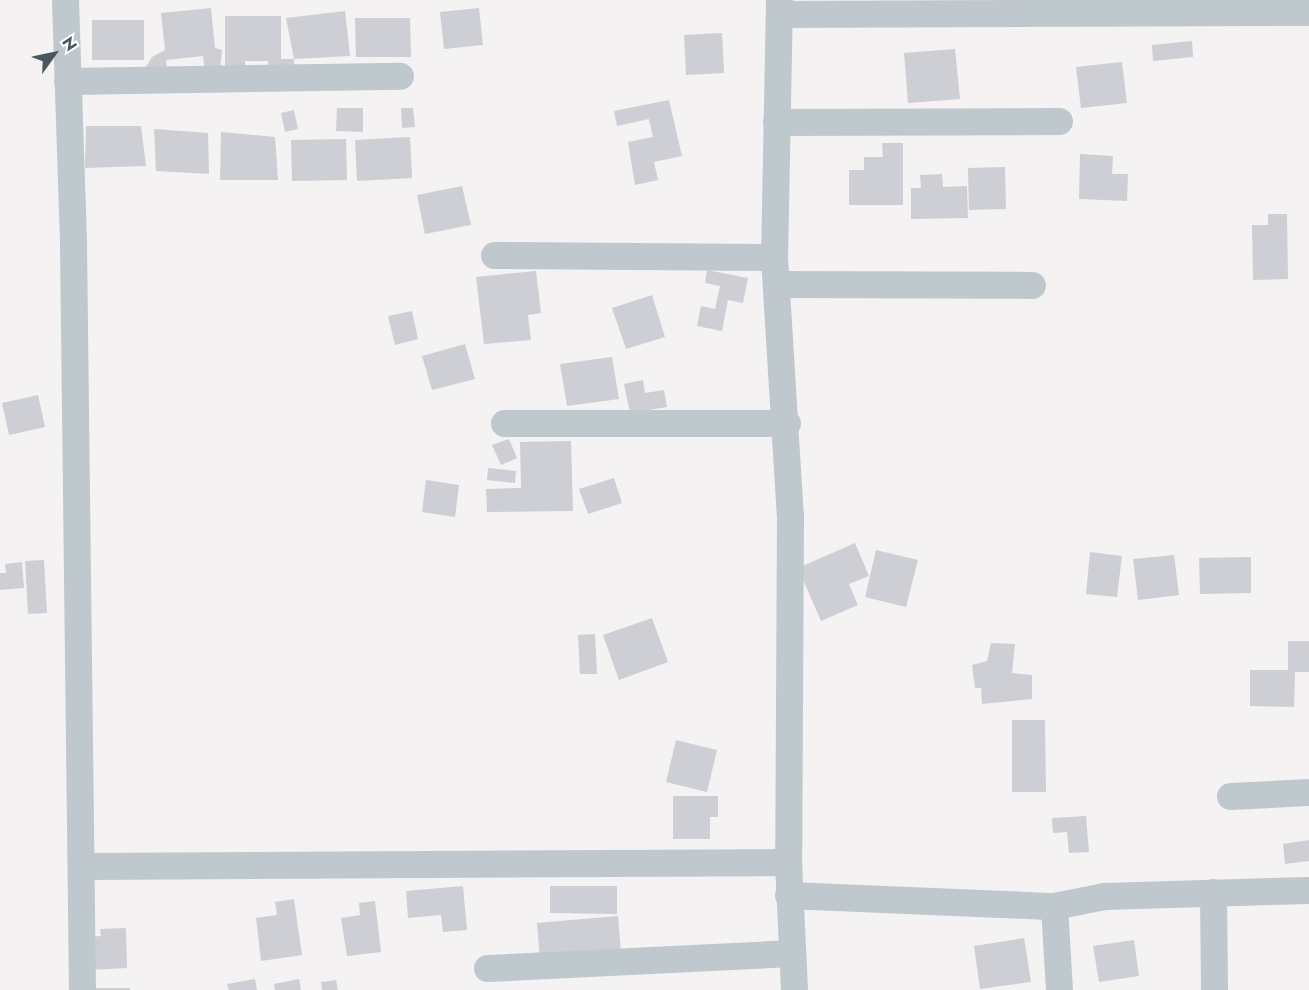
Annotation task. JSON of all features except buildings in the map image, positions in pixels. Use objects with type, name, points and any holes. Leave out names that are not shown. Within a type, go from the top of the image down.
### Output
[{"type":"street","points":[[65,0],[82,866],[82,990]]},
{"type":"street","points":[[794,990],[788,896],[792,656],[787,423],[774,257],[779,7],[1309,12]]},
{"type":"street","points":[[68,81],[400,76]]},
{"type":"street","points":[[776,122],[1059,122]]},
{"type":"street","points":[[494,255],[774,257]]},
{"type":"street","points":[[777,284],[1032,285]]},
{"type":"street","points":[[504,423],[787,423]]},
{"type":"street","points":[[1230,796],[1309,792]]},
{"type":"street","points":[[82,866],[788,862]]},
{"type":"street","points":[[788,896],[1054,906],[1104,896],[1309,890]]},
{"type":"street","points":[[1213,892],[1214,990]]},
{"type":"street","points":[[1054,906],[1059,990]]},
{"type":"street","points":[[487,968],[792,953]]}]
